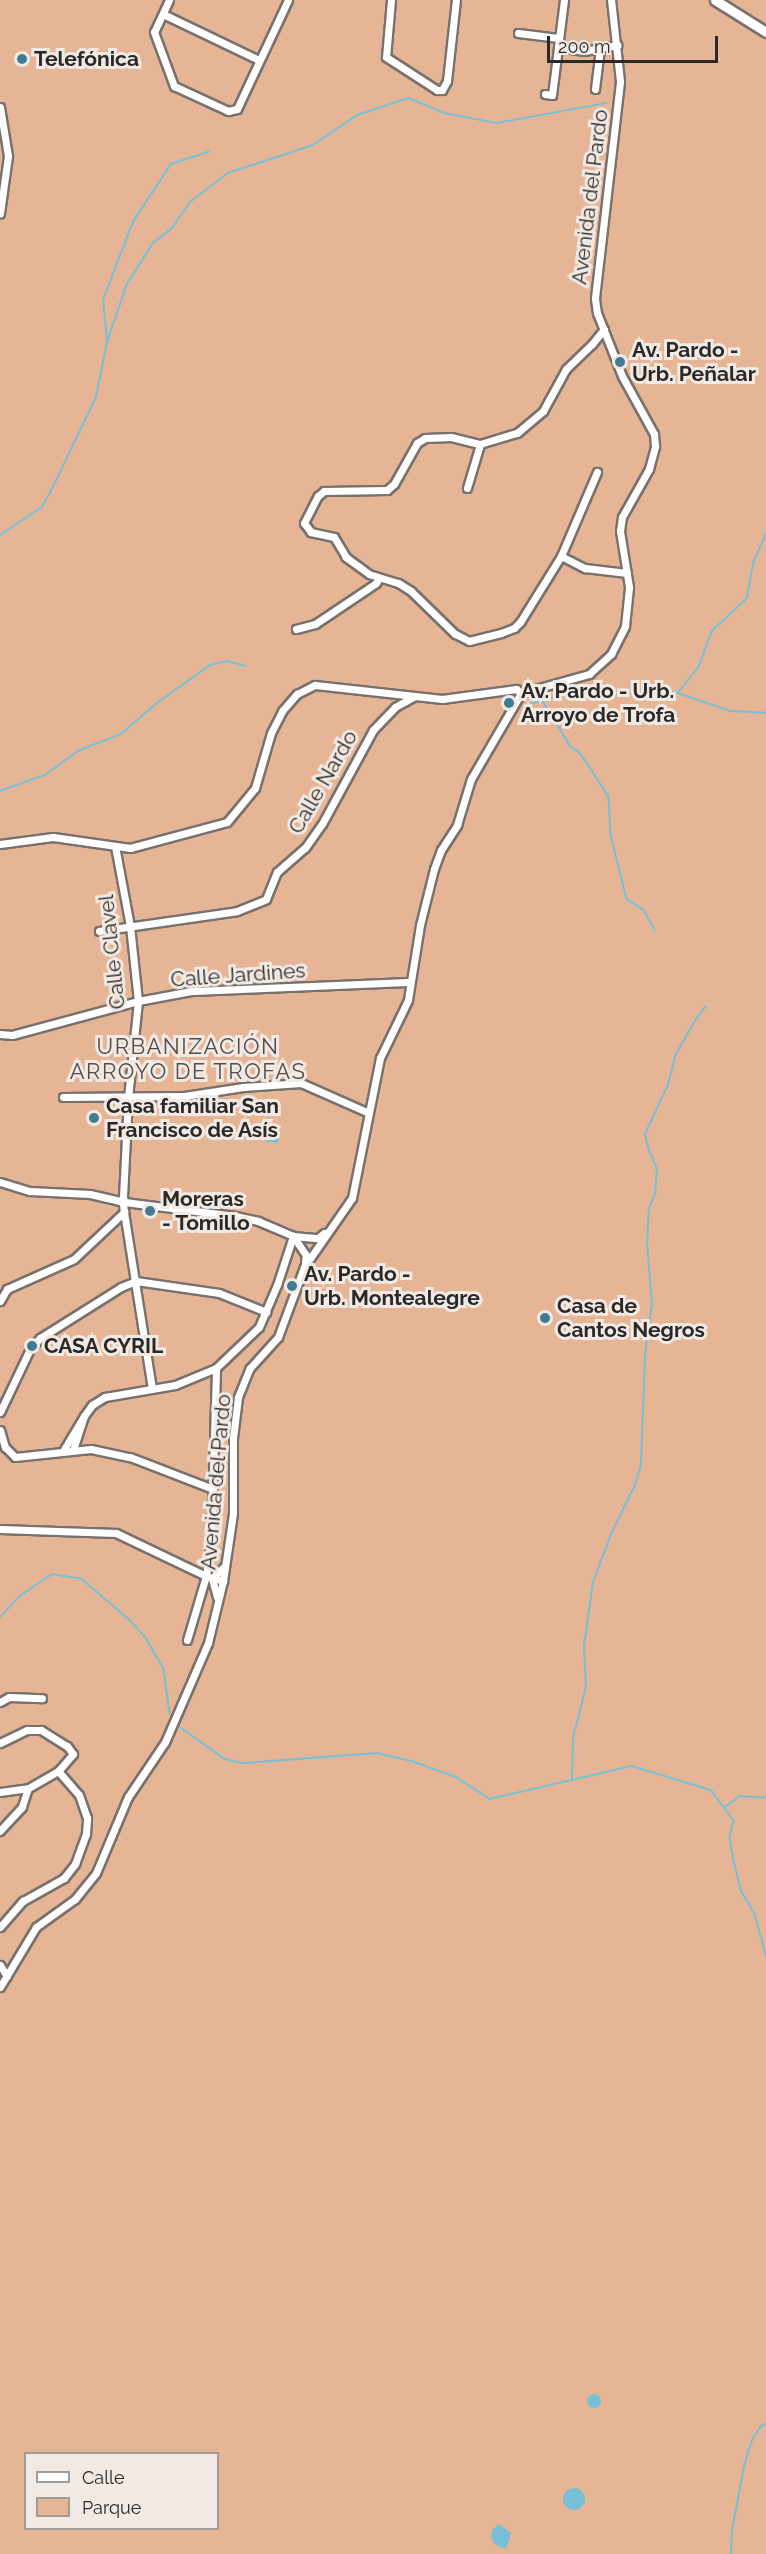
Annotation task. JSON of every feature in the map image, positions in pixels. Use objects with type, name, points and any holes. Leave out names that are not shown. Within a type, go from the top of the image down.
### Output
[{"type":"main road","points":[[715,0],[766,32]]},
{"type":"street","points":[[169,0],[154,32],[174,86],[228,111],[237,109],[288,0]]},
{"type":"street","points":[[391,0],[386,57],[438,90],[442,90],[447,81],[456,0]]},
{"type":"street","points":[[545,94],[552,95],[564,0]]},
{"type":"street","name":"Avenida del Pardo","points":[[0,1987],[36,1928],[75,1899],[96,1873],[128,1797],[165,1742],[191,1687],[208,1643],[226,1563],[233,1513],[233,1438],[238,1397],[250,1368],[278,1336],[304,1267],[308,1243],[348,1206],[355,1188],[380,1058],[403,1014],[434,869],[441,850],[457,825],[471,779],[521,693],[590,674],[604,663],[617,645],[628,615],[627,573],[620,531],[622,517],[649,469],[655,446],[654,434],[622,375],[595,298],[596,272],[617,110],[620,62],[611,0]]},
{"type":"street","points":[[163,14],[260,60]]},
{"type":"street","name":"Avenida del Pardo","points":[[595,89],[602,48],[613,26]]},
{"type":"street","points":[[518,33],[559,38]]},
{"type":"street","points":[[558,47],[584,51],[617,45]]},
{"type":"street","points":[[602,48],[620,62]]},
{"type":"street","points":[[0,107],[7,142],[0,213]]},
{"type":"street","points":[[597,472],[561,556],[514,628],[470,641],[455,634],[411,591],[398,583],[379,578],[348,558],[334,537],[311,532],[305,525],[304,519],[318,496],[332,489],[387,490],[417,444],[425,438],[452,437],[480,444],[502,439],[531,423],[543,411],[566,369],[604,329]]},
{"type":"street","points":[[592,344],[609,341]]},
{"type":"street","points":[[467,488],[480,444]]},
{"type":"street","points":[[561,556],[585,568],[627,573]]},
{"type":"street","points":[[296,629],[315,624],[376,583],[379,578]]},
{"type":"street","points":[[0,844],[53,837],[130,848],[227,822],[255,788],[271,733],[282,711],[297,694],[315,685],[442,699],[516,689],[521,693]]},
{"type":"street","name":"Calle Nardo","points":[[99,931],[237,911],[266,899],[277,872],[304,848],[322,824],[373,729],[395,707],[414,697]]},
{"type":"street","name":"Calle Clavel","points":[[115,846],[130,926],[138,1001],[128,1098],[123,1203],[152,1389]]},
{"type":"street","name":"Calle Jardines","points":[[0,1034],[12,1035],[138,1001],[191,990],[410,982]]},
{"type":"street","points":[[63,1097],[184,1096],[301,1083],[369,1113]]},
{"type":"street","points":[[0,1182],[30,1191],[65,1191],[123,1203],[235,1216],[258,1221],[308,1243]]},
{"type":"street","points":[[0,1301],[7,1290],[74,1259],[123,1203]]},
{"type":"street","points":[[308,1243],[323,1235],[348,1206]]},
{"type":"street","points":[[63,1450],[92,1405],[105,1397],[175,1385],[216,1368],[259,1327],[293,1236]]},
{"type":"street","points":[[304,1267],[308,1243]]},
{"type":"street","points":[[0,1412],[30,1349],[40,1338],[121,1287],[136,1281],[219,1293],[266,1312]]},
{"type":"street","points":[[187,1640],[209,1577],[216,1368]]},
{"type":"street","points":[[73,1450],[84,1416]]},
{"type":"street","points":[[0,1430],[5,1447],[12,1456],[91,1449],[130,1457],[213,1489]]},
{"type":"street","points":[[0,1529],[116,1533],[209,1577],[223,1581]]},
{"type":"street","points":[[209,1577],[220,1573],[226,1563]]},
{"type":"street","points":[[209,1577],[217,1587],[218,1605]]},
{"type":"street","points":[[0,1702],[9,1697],[42,1698]]},
{"type":"street","points":[[0,1743],[27,1730],[41,1730],[68,1746],[73,1754],[58,1772],[28,1788],[0,1792]]},
{"type":"street","points":[[0,1927],[24,1901],[64,1878],[75,1864],[86,1834],[87,1818],[79,1794],[58,1772]]},
{"type":"street","points":[[0,1831],[22,1806],[28,1788]]},
{"type":"street","points":[[0,1965],[7,1976]]},
{"type":"green space","points":[[0,0],[766,0],[766,2554],[0,2554]]},
{"type":"water","points":[[264,1131],[280,1135],[277,1144],[262,1140]]},
{"type":"water","points":[[591,2394],[597,2394],[601,2401],[597,2408],[591,2408],[587,2404],[587,2398]]},
{"type":"water","points":[[574,2488],[582,2491],[585,2499],[582,2507],[574,2510],[566,2507],[563,2499],[566,2491]]},
{"type":"water","points":[[499,2524],[511,2533],[506,2549],[495,2545],[491,2537],[492,2530]]},
{"type":"waterway","points":[[0,535],[42,507],[52,489],[96,397],[107,342],[127,284],[153,243],[172,228],[190,202],[228,173],[313,145],[357,115],[409,98],[444,113],[497,123],[606,103]]},
{"type":"waterway","points":[[107,340],[103,300],[133,222],[171,164],[209,152]]},
{"type":"waterway","points":[[678,693],[699,666],[712,631],[747,598],[753,563],[766,534]]},
{"type":"waterway","points":[[0,791],[45,775],[78,751],[121,734],[157,703],[210,665],[228,661],[245,666]]},
{"type":"waterway","points":[[531,704],[566,694],[619,696],[650,690],[678,693],[731,711],[766,713]]},
{"type":"waterway","points":[[543,701],[571,747],[578,751],[586,761],[609,797],[611,835],[627,899],[644,910],[655,930]]},
{"type":"waterway","points":[[572,1779],[573,1738],[586,1687],[584,1646],[593,1582],[612,1532],[635,1485],[641,1465],[645,1355],[652,1303],[647,1244],[649,1209],[655,1193],[657,1169],[645,1134],[668,1085],[675,1056],[706,1006]]},
{"type":"waterway","points":[[0,1617],[21,1595],[52,1574],[82,1579],[130,1620],[146,1638],[164,1669],[170,1714]]},
{"type":"waterway","points":[[180,1727],[225,1759],[243,1763],[377,1753],[412,1761],[456,1777],[490,1799],[632,1766],[711,1790],[734,1821],[730,1837],[734,1861],[741,1890],[755,1914],[766,1955]]},
{"type":"waterway","points":[[725,1807],[740,1796],[766,1798]]},
{"type":"waterway","points":[[731,2554],[732,2530],[745,2462],[752,2440],[761,2426],[766,2424]]},
{"type":"place","name":"Telefónica","points":[[22,59]]},
{"type":"place","name":"Av. Pardo - Urb. Peñalar","points":[[620,362]]},
{"type":"place","name":"Av. Pardo - Urb. Arroyo de Trofa","points":[[509,703]]},
{"type":"place","name":"Casa familiar San Francisco de Asís","points":[[94,1118]]},
{"type":"place","name":"Moreras - Tomillo","points":[[150,1211]]},
{"type":"place","name":"Av. Pardo - Urb. Montealegre","points":[[292,1286]]},
{"type":"place","name":"Casa de Cantos Negros","points":[[545,1318]]},
{"type":"place","name":"CASA CYRIL","points":[[32,1346]]},
{"type":"district","name":"URBANIZACIÓN ARROYO DE TROFAS","points":[[188,1058]]}]
